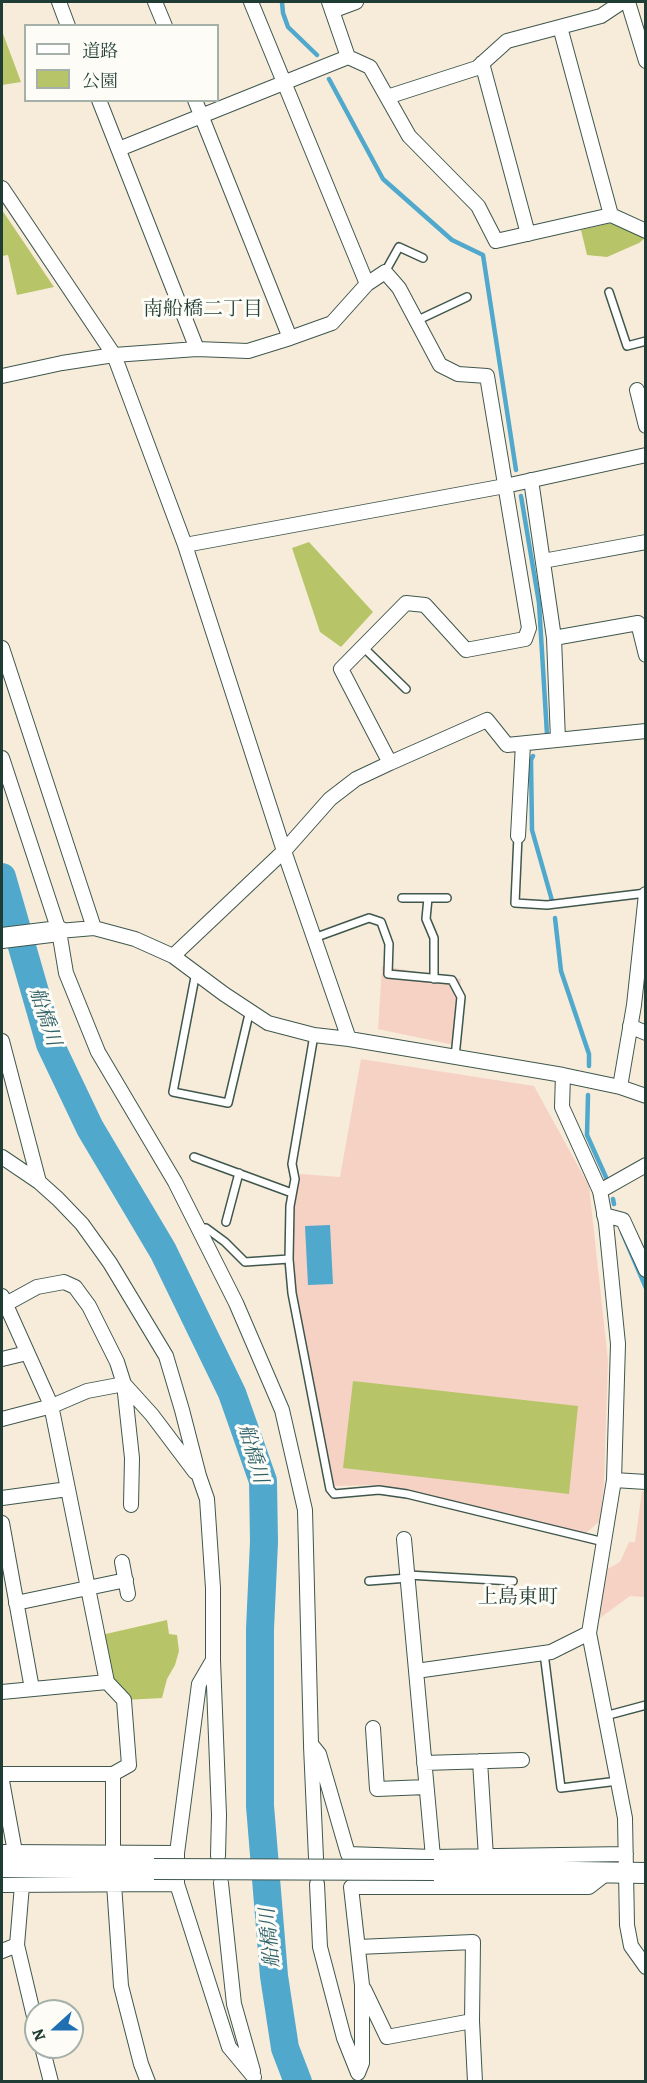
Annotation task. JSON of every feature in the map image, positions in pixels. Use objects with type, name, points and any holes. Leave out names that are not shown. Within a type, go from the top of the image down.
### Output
[{"type":"street","points":[[59,2],[67,24]]},
{"type":"street","points":[[155,2],[164,24]]},
{"type":"street","points":[[251,2],[367,284]]},
{"type":"street","points":[[348,57],[331,6],[356,2]]},
{"type":"street","points":[[387,97],[477,68],[507,41],[601,16],[622,2]]},
{"type":"street","points":[[628,2],[645,61]]},
{"type":"street","points":[[560,27],[611,215]]},
{"type":"street","points":[[119,149],[348,57],[370,67],[409,136],[478,206],[496,241],[611,215],[645,231]]},
{"type":"street","points":[[482,63],[528,234]]},
{"type":"street","points":[[100,102],[197,349]]},
{"type":"street","points":[[196,102],[290,338]]},
{"type":"street","points":[[2,188],[114,355],[185,546],[284,851],[349,1039]]},
{"type":"street","points":[[2,376],[114,355],[197,349],[248,351],[332,323],[367,284],[385,272],[399,288],[440,365],[458,374],[487,376],[531,639],[466,650],[425,605],[406,603],[341,669],[390,763]]},
{"type":"street","points":[[637,390],[645,426]]},
{"type":"street","points":[[185,546],[505,486],[645,455]]},
{"type":"street","points":[[531,480],[543,561],[558,740]]},
{"type":"street","points":[[543,561],[645,542]]},
{"type":"street","points":[[550,638],[638,622],[645,655]]},
{"type":"street","points":[[2,648],[94,928]]},
{"type":"street","points":[[173,956],[284,851],[330,799],[356,779],[487,720],[507,745],[645,731]]},
{"type":"street","points":[[518,836],[523,744]]},
{"type":"street","points":[[2,758],[59,931],[66,973],[98,1052],[175,1182],[236,1303],[282,1410],[305,1510],[316,1858]]},
{"type":"street","points":[[620,1088],[641,976],[645,894]]},
{"type":"street","points":[[2,938],[94,928],[135,939],[173,956],[268,1023],[314,1035],[563,1075],[645,1096]]},
{"type":"street","points":[[630,1026],[645,1032]]},
{"type":"street","points":[[2,1041],[39,1182]]},
{"type":"street","points":[[563,1075],[562,1107],[600,1191],[618,1344],[614,1480],[589,1633],[626,1818],[619,1866],[627,1925],[631,1946],[645,1967]]},
{"type":"street","points":[[2,1157],[39,1182],[82,1224],[110,1263],[166,1356],[207,1499],[213,1588],[218,1856]]},
{"type":"street","points":[[600,1191],[645,1165]]},
{"type":"street","points":[[604,1215],[623,1220],[640,1242],[645,1270]]},
{"type":"street","points":[[2,1773],[114,1774],[129,1765],[124,1700],[107,1682],[51,1405],[4,1300],[37,1287],[64,1282],[75,1287],[89,1306],[112,1352],[124,1384],[132,1458],[131,1504]]},
{"type":"street","points":[[2,1359],[27,1353]]},
{"type":"street","points":[[124,1384],[152,1415],[199,1476]]},
{"type":"street","points":[[2,1419],[51,1405],[87,1391],[124,1384]]},
{"type":"street","points":[[614,1480],[645,1482]]},
{"type":"street","points":[[2,1498],[68,1489]]},
{"type":"street","points":[[2,1523],[6,1571],[16,1603],[32,1689]]},
{"type":"street","points":[[405,1539],[434,1864]]},
{"type":"street","points":[[16,1603],[87,1589],[127,1587],[122,1562]]},
{"type":"street","points":[[416,1671],[551,1652],[589,1633]]},
{"type":"street","points":[[213,1660],[199,1684],[177,1853],[177,1884],[229,2047],[255,2079]]},
{"type":"street","points":[[2,1692],[107,1682]]},
{"type":"street","points":[[373,1728],[377,1790],[426,1787]]},
{"type":"street","points":[[311,1744],[319,1754],[348,1854],[434,1864],[552,1873],[619,1866]]},
{"type":"street","points":[[424,1763],[522,1760]]},
{"type":"street","points":[[480,1761],[486,1857]]},
{"type":"street","points":[[113,1852],[114,1774]]},
{"type":"street","points":[[2,1781],[8,1852],[177,1853]]},
{"type":"street","points":[[552,1873],[578,1855]]},
{"type":"street","points":[[2,1867],[154,1869],[434,1864],[486,1857],[578,1855],[645,1873]]},
{"type":"street","points":[[317,1884],[320,1947],[344,2038],[358,2073],[362,2062],[362,1985],[351,1887],[589,1887],[619,1866]]},
{"type":"street","points":[[221,1883],[234,2004],[255,2079]]},
{"type":"street","points":[[114,1884],[121,1986],[141,2064],[148,2082]]},
{"type":"street","points":[[2,1885],[177,1884]]},
{"type":"street","points":[[22,1885],[17,1945],[30,1999]]},
{"type":"street","points":[[358,1947],[473,1942],[472,2021],[475,2082]]},
{"type":"street","points":[[2,1951],[17,1945]]},
{"type":"street","points":[[362,1985],[387,2037],[472,2021]]},
{"type":"street","points":[[45,2059],[51,2082]]},
{"type":"lane","points":[[385,272],[399,247],[423,258]]},
{"type":"lane","points":[[609,292],[627,346],[645,341]]},
{"type":"lane","points":[[416,321],[467,297]]},
{"type":"lane","points":[[362,646],[406,690]]},
{"type":"lane","points":[[518,836],[515,903],[547,905],[645,894]]},
{"type":"lane","points":[[402,898],[447,898]]},
{"type":"lane","points":[[428,898],[426,919],[434,938],[434,979]]},
{"type":"lane","points":[[314,938],[369,918],[381,922],[389,944],[388,974],[452,981],[461,997],[455,1057]]},
{"type":"lane","points":[[196,972],[173,1092],[228,1103],[250,1010]]},
{"type":"lane","points":[[314,1035],[292,1164],[296,1179],[290,1206],[289,1259],[291,1293],[330,1489],[334,1494],[379,1490],[407,1494],[604,1542]]},
{"type":"lane","points":[[194,1157],[292,1193]]},
{"type":"lane","points":[[226,1222],[239,1173]]},
{"type":"lane","points":[[198,1228],[206,1228],[219,1237],[245,1262],[289,1259]]},
{"type":"lane","points":[[369,1581],[408,1577],[513,1581]]},
{"type":"lane","points":[[544,1653],[561,1788],[618,1781]]},
{"type":"lane","points":[[605,1716],[645,1705]]},
{"type":"shaded area","points":[[382,966],[461,979],[454,1045],[378,1029]]},
{"type":"shaded area","points":[[361,1059],[534,1086],[589,1186],[608,1360],[604,1485],[600,1521],[586,1533],[380,1485],[334,1486],[296,1295],[292,1221],[300,1174],[340,1177]]},
{"type":"shaded area","points":[[642,1491],[645,1492],[645,1597],[630,1596],[600,1618],[593,1618],[600,1573],[620,1562],[629,1542],[635,1542]]},
{"type":"green space","points":[[2,31],[21,82],[2,85]]},
{"type":"green space","points":[[2,210],[54,287],[17,295],[8,255],[2,256]]},
{"type":"green space","points":[[611,223],[645,238],[607,257],[587,255],[581,230]]},
{"type":"green space","points":[[309,542],[373,612],[341,647],[320,632],[292,548]]},
{"type":"green space","points":[[353,1381],[578,1406],[569,1494],[343,1468]]},
{"type":"green space","points":[[167,1620],[169,1634],[177,1635],[179,1651],[162,1698],[124,1700],[107,1682],[97,1636]]},
{"type":"water","points":[[330,1225],[333,1284],[308,1285],[305,1226]]},
{"type":"waterway","points":[[282,2],[288,27],[317,55]]},
{"type":"waterway","points":[[329,79],[383,179],[452,240],[483,255],[516,470]]},
{"type":"waterway","points":[[521,496],[539,603],[547,734]]},
{"type":"waterway","points":[[533,756],[531,760],[532,830],[553,904]]},
{"type":"waterway","name":"船橋川","points":[[2,877],[50,1044],[90,1128],[163,1251],[232,1393],[263,1481],[260,1806],[274,1976],[285,2048],[298,2082]]},
{"type":"waterway","points":[[555,918],[561,971],[589,1054],[589,1066]]},
{"type":"waterway","points":[[588,1095],[587,1135],[609,1184]]},
{"type":"waterway","points":[[613,1199],[614,1204]]},
{"type":"waterway","points":[[622,1232],[646,1288]]},
{"type":"district","name":"南船橋二丁目","points":[[203,310]]},
{"type":"district","name":"上島東町","points":[[518,1598]]}]
